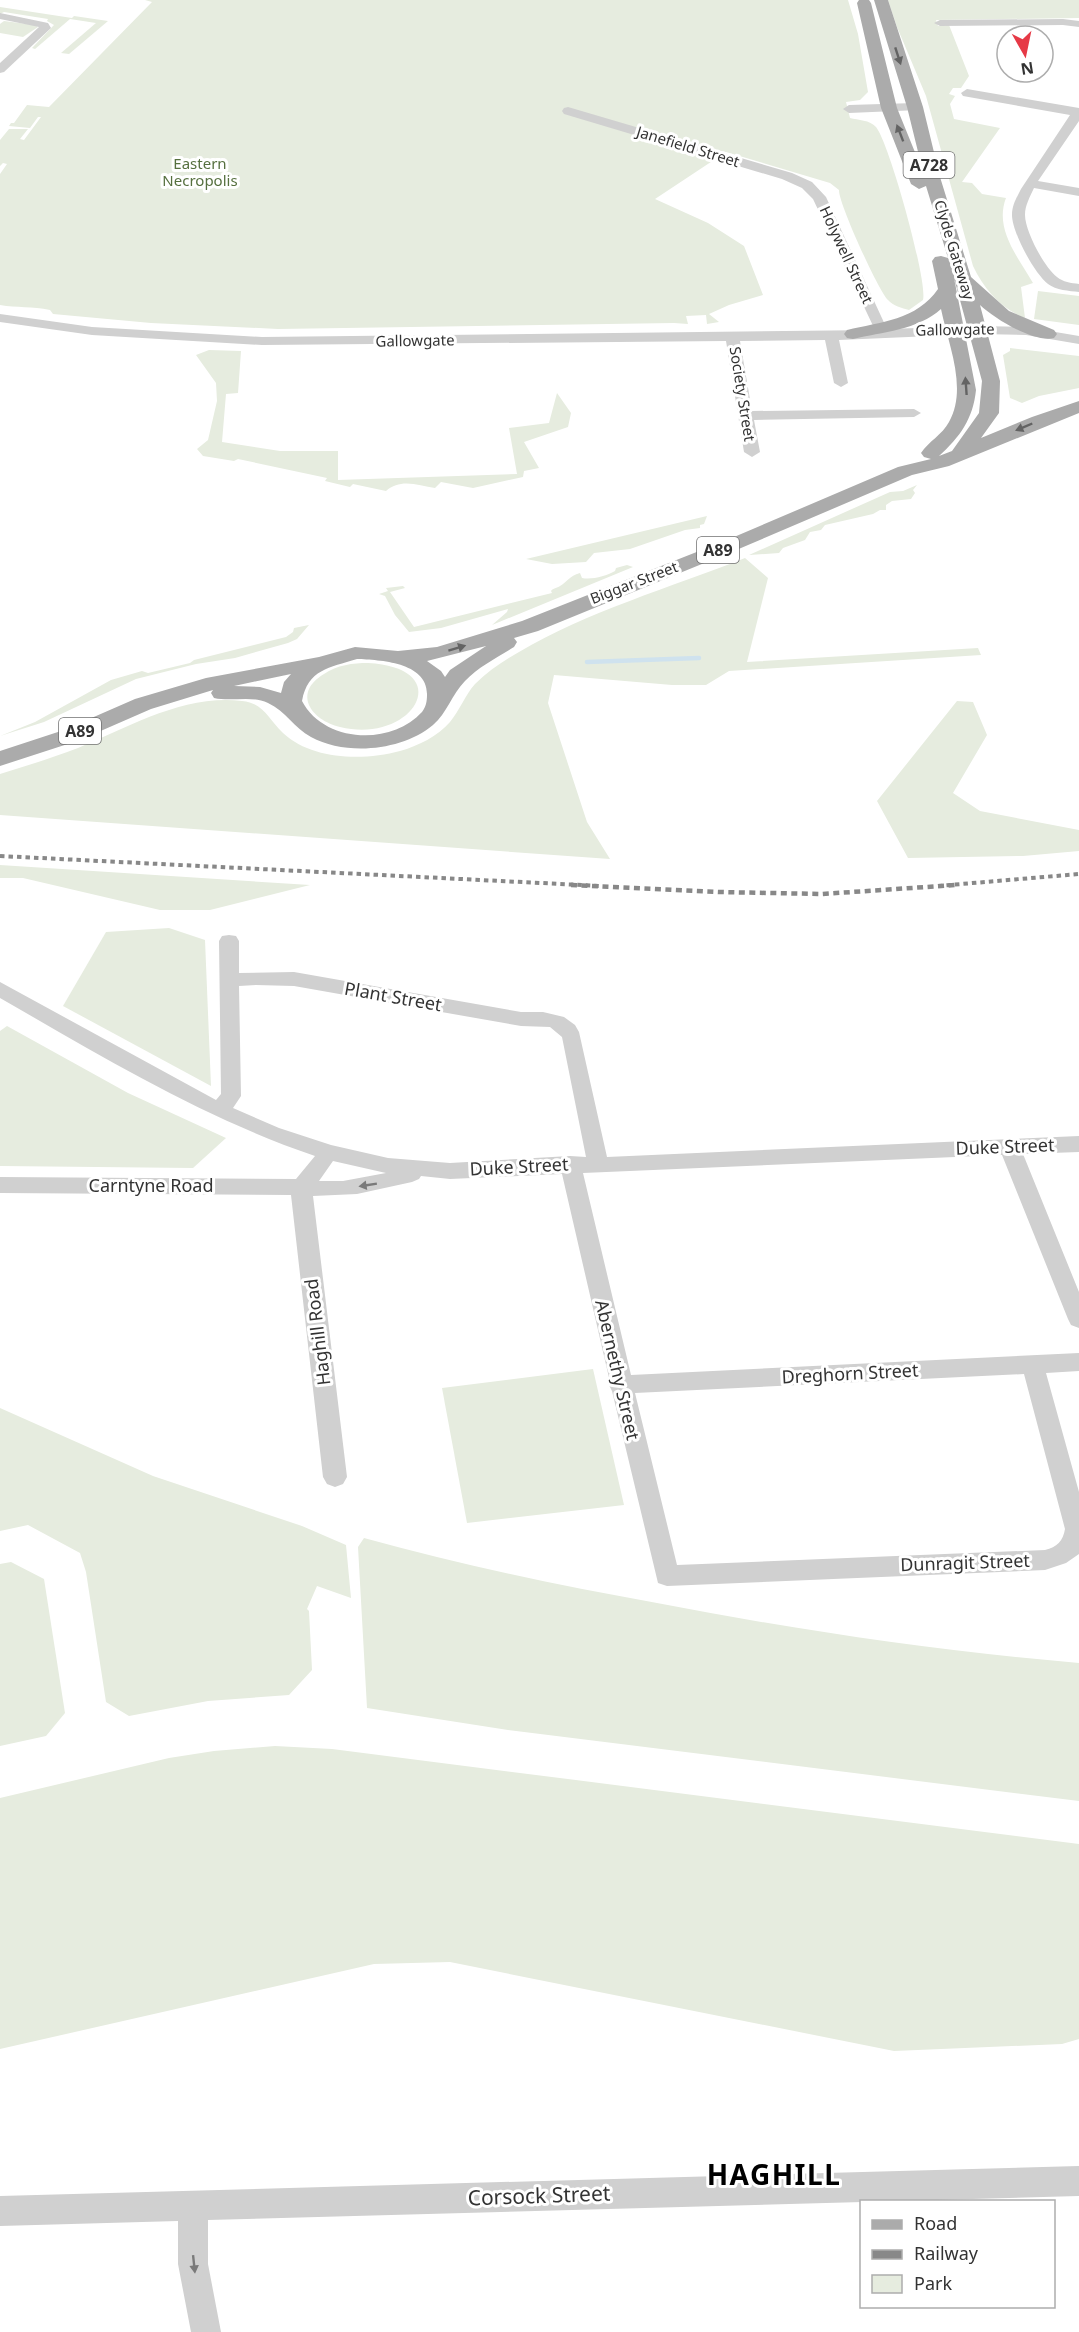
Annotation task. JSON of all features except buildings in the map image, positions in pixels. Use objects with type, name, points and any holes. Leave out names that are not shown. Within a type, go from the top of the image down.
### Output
[{"type":"main road","name":"Clyde Gateway","points":[[864,0],[890,108],[923,193],[966,382],[961,420],[951,436],[930,454]]},
{"type":"main road","name":"Clyde Gateway","points":[[881,0],[915,107],[932,177],[991,381],[989,413],[981,429],[955,456]]},
{"type":"main road","points":[[960,273],[995,310],[1015,322],[1048,334]]},
{"type":"main road","points":[[853,334],[907,322],[925,314],[936,305],[946,288]]},
{"type":"main road","name":"Biggar Street","points":[[905,471],[930,454],[1034,404],[1079,394]]},
{"type":"main road","name":"Biggar Street","points":[[400,657],[439,653],[530,626],[734,544],[905,471],[955,456],[1039,421],[1079,408]]},
{"type":"main road","name":"Biggar Street","points":[[439,699],[449,685],[471,665],[530,626]]},
{"type":"main road","points":[[375,652],[400,657],[421,666],[429,674],[435,681],[439,699],[435,709],[420,725],[388,738],[349,741],[320,733],[306,726],[292,710],[290,701],[291,691],[297,679],[323,662],[355,653],[375,652]]},
{"type":"main road","name":"A89","points":[[0,759],[63,738],[159,699],[214,683],[323,662]]},
{"type":"main road","name":"A89","points":[[159,699],[248,692],[275,698],[292,710]]},
{"type":"street","points":[[0,16],[37,22],[45,28],[0,69]]},
{"type":"street","points":[[940,23],[1063,22],[1079,24]]},
{"type":"street","points":[[967,93],[1007,106],[1079,112],[1073,131],[1031,184],[1018,208],[1020,228],[1050,282],[1060,286],[1079,288]]},
{"type":"street","points":[[849,109],[915,107]]},
{"type":"street","name":"Janefield Street","points":[[568,111],[780,174],[807,185]]},
{"type":"street","points":[[1031,184],[1079,192]]},
{"type":"street","name":"Holywell Street","points":[[807,185],[819,197],[881,328]]},
{"type":"street","name":"Gallowgate","points":[[0,318],[104,332],[262,341],[831,336],[910,341],[956,335]]},
{"type":"street","name":"Gallowgate","points":[[831,336],[853,334],[979,335],[1026,331],[1079,340]]},
{"type":"street","name":"Gallowgate","points":[[979,335],[1079,351]]},
{"type":"street","name":"Society Street","points":[[732,336],[752,452]]},
{"type":"street","points":[[831,336],[841,383]]},
{"type":"street","points":[[744,416],[847,410],[914,412]]},
{"type":"street","points":[[219,1110],[231,1096],[229,941]]},
{"type":"street","name":"Plant Street","points":[[229,980],[294,979],[521,1019],[555,1021],[570,1031],[572,1037],[598,1163]]},
{"type":"street","name":"Duke Street","points":[[0,989],[219,1110],[279,1137],[327,1154],[361,1162],[424,1170],[1079,1143]]},
{"type":"street","points":[[1009,1146],[1079,1319]]},
{"type":"street","points":[[301,1187],[327,1154]]},
{"type":"street","name":"Abernethy Street","points":[[570,1164],[666,1576]]},
{"type":"street","name":"Carntyne Road","points":[[0,1185],[301,1187],[319,1191],[376,1184],[424,1170]]},
{"type":"street","name":"Haghill Road","points":[[301,1187],[334,1477]]},
{"type":"street","name":"Dreghorn Street","points":[[620,1385],[1079,1362]]},
{"type":"street","name":"Dunragit Street","points":[[666,1576],[1034,1561],[1059,1557],[1069,1550],[1075,1540],[1077,1529],[1033,1365]]},
{"type":"street","name":"Corsock Street","points":[[0,2211],[1079,2181]]},
{"type":"street","points":[[193,2206],[193,2264],[206,2332]]},
{"type":"green space","name":"Eastern Necropolis","points":[[145,0],[848,0],[858,34],[868,92],[860,100],[846,102],[850,118],[873,125],[882,138],[914,241],[920,267],[923,300],[909,310],[888,300],[859,246],[839,190],[830,183],[726,152],[655,199],[708,223],[744,246],[763,295],[729,305],[709,314],[719,322],[707,324],[706,315],[686,316],[688,324],[278,329],[151,323],[53,314],[50,310],[0,305],[0,174],[7,164],[3,163],[0,166],[0,140],[9,129],[28,129],[20,139],[24,140],[41,117],[38,117],[30,128],[9,126],[11,123],[14,123],[27,105],[49,107],[152,2]]},
{"type":"green space","points":[[888,0],[1079,0],[1079,18],[936,20],[938,26],[949,25],[969,76],[961,88],[953,88],[949,94],[955,96],[950,104],[954,119],[1000,128],[962,182],[972,183],[982,194],[1006,198],[1003,209],[1005,232],[1033,283],[1021,287],[1025,318],[1008,309],[994,297],[982,283],[973,266],[926,96]]},
{"type":"green space","points":[[0,7],[108,21],[69,54],[61,53],[96,23],[70,19],[35,49],[32,48],[54,25],[47,21],[48,19],[4,12],[0,14]]},
{"type":"green space","points":[[4,21],[38,27],[23,37],[0,33],[0,24]]},
{"type":"green space","points":[[1038,291],[1079,296],[1079,325],[1034,319]]},
{"type":"green space","points":[[1010,348],[1079,356],[1079,388],[1039,396],[1022,403],[1010,398],[1003,355],[1010,351]]},
{"type":"green space","points":[[209,350],[241,351],[238,393],[226,394],[222,442],[280,451],[338,451],[338,480],[517,474],[509,428],[549,423],[557,393],[571,413],[568,427],[524,442],[539,468],[524,471],[523,477],[473,488],[441,482],[435,488],[403,484],[386,491],[353,484],[350,487],[325,481],[327,478],[238,459],[234,461],[203,456],[197,449],[208,440],[217,401],[216,383],[196,355]]},
{"type":"green space","points":[[917,485],[911,499],[892,501],[886,505],[886,510],[825,525],[821,530],[810,532],[805,540],[783,548],[779,553],[749,555],[890,492],[903,491]]},
{"type":"green space","points":[[707,516],[700,528],[685,530],[630,549],[594,553],[586,562],[552,564],[526,559]]},
{"type":"green space","points":[[745,558],[768,578],[747,662],[978,648],[981,655],[729,671],[706,685],[672,685],[554,675],[548,703],[587,822],[610,859],[0,815],[0,774],[78,748],[157,714],[199,702],[220,700],[249,702],[261,708],[283,733],[295,742],[323,753],[354,757],[386,754],[407,749],[440,732],[454,717],[475,684],[496,666],[519,652],[601,612]]},
{"type":"green space","points":[[627,565],[633,567],[492,625],[508,609],[441,628],[409,632],[395,615],[385,596],[379,594],[388,591],[386,588],[403,586],[405,588],[390,592],[414,627],[552,593],[553,589],[576,574],[580,573],[582,578],[594,578]]},
{"type":"green space","points":[[309,625],[297,639],[288,643],[235,658],[196,664],[136,679],[44,722],[0,736],[35,722],[111,680],[142,671],[148,673],[190,663],[194,660],[286,637],[293,632],[294,628]]},
{"type":"green space","points":[[368,663],[396,668],[412,678],[418,690],[416,704],[405,716],[388,725],[366,730],[340,727],[314,712],[307,697],[314,681],[340,667]]},
{"type":"green space","points":[[957,701],[973,702],[987,735],[953,793],[980,811],[1079,830],[1079,851],[1023,856],[908,858],[877,801]]},
{"type":"green space","points":[[0,865],[310,885],[210,910],[160,910],[23,878],[0,878]]},
{"type":"green space","points":[[169,928],[205,940],[211,1086],[63,1006],[106,932]]},
{"type":"green space","points":[[7,1026],[128,1093],[226,1138],[193,1168],[0,1166],[0,1031]]},
{"type":"green space","points":[[593,1369],[624,1505],[467,1523],[442,1388]]},
{"type":"green space","points":[[0,1408],[153,1476],[302,1526],[346,1545],[351,1598],[317,1586],[307,1609],[309,1611],[312,1670],[289,1695],[208,1701],[129,1716],[106,1702],[86,1572],[80,1553],[28,1525],[0,1531]]},
{"type":"green space","points":[[364,1538],[546,1582],[762,1622],[920,1646],[1079,1663],[1079,1801],[508,1730],[367,1708],[358,1547]]},
{"type":"green space","points":[[11,1562],[44,1579],[65,1713],[46,1736],[0,1746],[0,1564]]},
{"type":"green space","points":[[275,1746],[332,1749],[1079,1844],[1079,2039],[1062,2044],[894,2051],[450,1962],[374,1964],[0,2049],[0,1798],[169,1758],[214,1751]]},
{"type":"waterway","points":[[587,662],[699,658]]},
{"type":"railway","points":[[0,856],[601,886]]},
{"type":"railway","points":[[938,886],[1079,874]]},
{"type":"railway","points":[[571,885],[822,894],[956,885]]},
{"type":"district","name":"HAGHILL","points":[[774,2175]]}]
